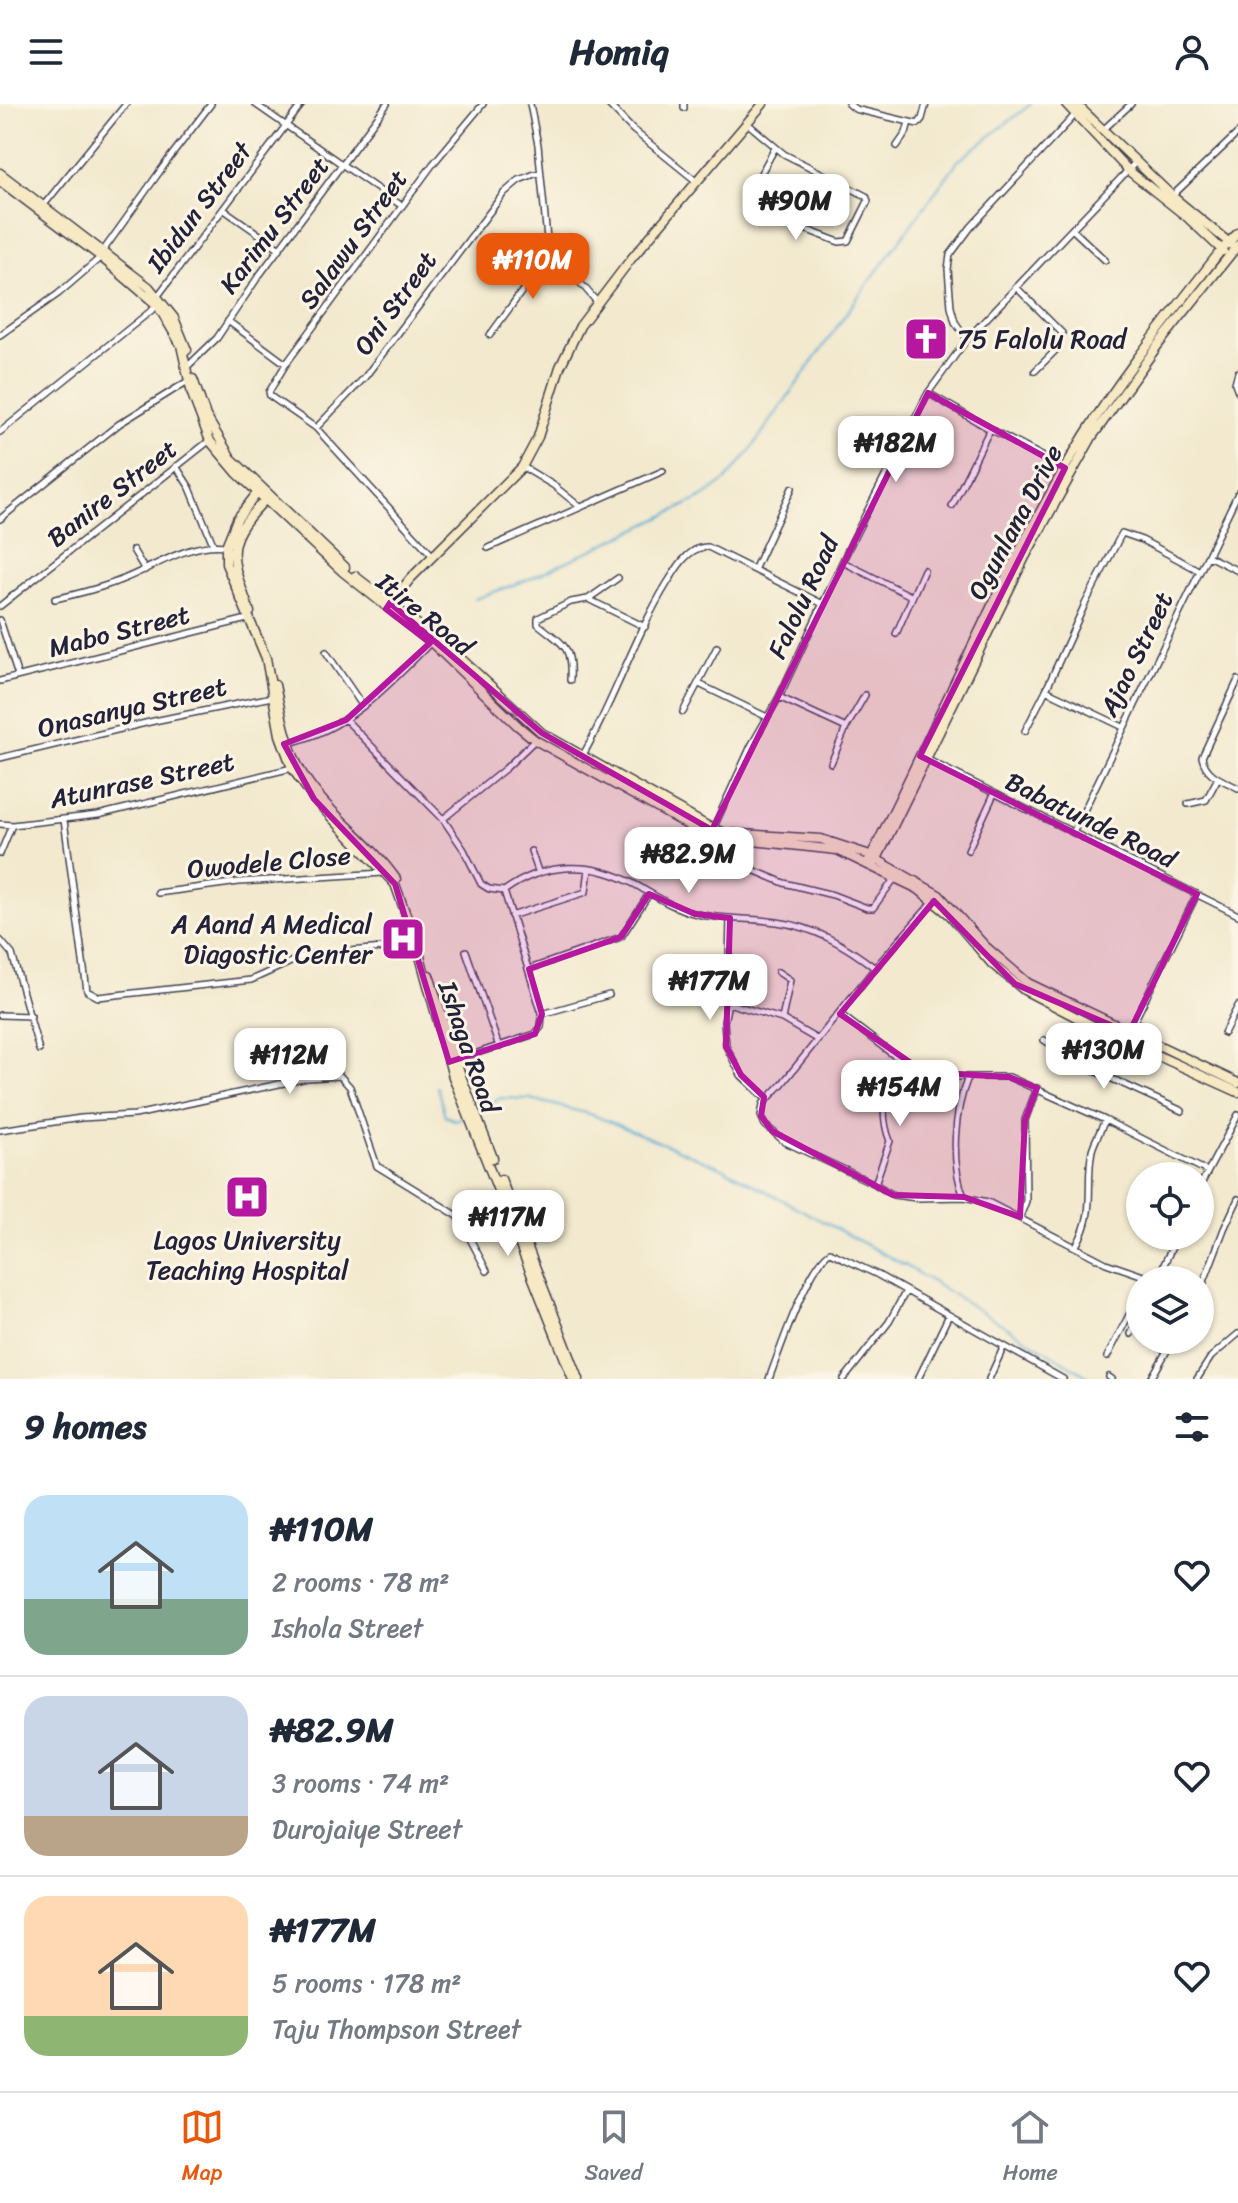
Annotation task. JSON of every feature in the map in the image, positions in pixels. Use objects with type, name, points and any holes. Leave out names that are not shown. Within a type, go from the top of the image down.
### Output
[{"type":"main road","points":[[388,606],[522,467],[538,437],[568,347],[597,302],[763,104]]},
{"type":"main road","points":[[1066,104],[1129,171],[1231,248]]},
{"type":"main road","points":[[1076,104],[1231,248]]},
{"type":"main road","points":[[0,173],[74,234]]},
{"type":"main road","points":[[0,181],[74,234]]},
{"type":"main road","name":"Ogunlana Drive","points":[[872,863],[1018,554],[1120,381],[1231,248],[1238,233]]},
{"type":"main road","name":"Itire Road","points":[[74,234],[140,279],[181,331],[206,416],[222,447],[263,495]]},
{"type":"main road","name":"Itire Road","points":[[157,301],[181,345],[188,381],[210,441],[263,495],[431,642],[535,740],[688,827],[741,841],[821,847],[872,863]]},
{"type":"main road","points":[[226,546],[237,519],[263,495]]},
{"type":"main road","name":"Ishaga Road","points":[[263,495],[233,547],[233,563],[250,618],[269,655],[292,768],[321,808],[395,884],[463,1092],[576,1379]]},
{"type":"main road","name":"Ishaga Road","points":[[226,546],[226,564],[266,658],[272,697],[287,743],[301,772],[318,795],[382,862],[398,882],[408,902],[452,1061]]},
{"type":"main road","name":"Itire Road","points":[[388,606],[456,654],[542,733],[712,833],[821,839],[842,844],[872,863]]},
{"type":"main road","points":[[872,863],[934,901],[992,964],[1015,984],[1238,1083]]},
{"type":"main road","points":[[872,863],[939,895],[1016,975],[1101,1030],[1238,1092]]},
{"type":"street","points":[[43,206],[126,104]]},
{"type":"street","points":[[0,335],[58,294],[102,254],[211,104]]},
{"type":"street","points":[[255,104],[402,206]]},
{"type":"street","name":"Ibidun Street","points":[[0,432],[157,301],[302,104]]},
{"type":"street","name":"Karimu Street","points":[[189,365],[205,352],[387,104]]},
{"type":"street","name":"Salawu Street","points":[[316,428],[270,396],[269,390],[402,206],[483,104]]},
{"type":"street","points":[[530,104],[538,145],[544,226],[552,250],[597,302]]},
{"type":"street","points":[[608,104],[633,130],[696,181]]},
{"type":"street","points":[[849,104],[855,109],[909,122],[921,122],[926,104]]},
{"type":"street","points":[[1102,131],[1131,104]]},
{"type":"street","points":[[967,339],[955,322],[951,307],[950,255],[963,236],[1076,114]]},
{"type":"street","points":[[897,146],[909,122]]},
{"type":"street","points":[[747,123],[775,148],[809,169],[866,196],[868,201],[848,241],[839,242],[752,209],[750,204],[755,184],[775,148]]},
{"type":"street","points":[[1172,196],[1238,133]]},
{"type":"street","name":"Falolu Road","points":[[712,833],[821,603],[928,393],[967,339],[1137,161]]},
{"type":"street","name":"Oni Street","points":[[316,428],[365,377],[498,199],[519,180],[540,172]]},
{"type":"street","points":[[223,209],[280,249]]},
{"type":"street","points":[[1072,229],[1105,260]]},
{"type":"street","points":[[490,335],[552,250]]},
{"type":"street","points":[[1016,287],[1062,333],[1055,351],[1035,371]]},
{"type":"street","points":[[228,321],[286,364]]},
{"type":"street","points":[[1238,372],[1235,383],[1238,391]]},
{"type":"street","points":[[0,519],[119,424],[188,381]]},
{"type":"street","points":[[928,393],[1069,470]]},
{"type":"street","points":[[316,428],[433,556]]},
{"type":"street","points":[[952,506],[990,429]]},
{"type":"street","name":"Banire Street","points":[[0,606],[210,441]]},
{"type":"street","points":[[176,466],[190,488],[213,544]]},
{"type":"street","points":[[522,467],[553,485],[579,506]]},
{"type":"street","points":[[488,548],[663,471]]},
{"type":"street","points":[[755,568],[792,488]]},
{"type":"street","name":"Ajao Street","points":[[1073,833],[1238,493]]},
{"type":"street","points":[[1025,731],[1122,533],[1198,570]]},
{"type":"street","points":[[55,599],[96,589],[213,544],[226,546]]},
{"type":"street","points":[[583,755],[675,570],[696,548],[708,547],[821,603]]},
{"type":"street","points":[[133,550],[145,570]]},
{"type":"street","points":[[1208,556],[1238,571]]},
{"type":"street","points":[[843,562],[911,596]]},
{"type":"street","points":[[896,634],[924,570]]},
{"type":"street","points":[[570,680],[571,655],[537,621],[540,616],[560,606],[588,599],[618,578]]},
{"type":"street","points":[[588,599],[645,627]]},
{"type":"street","name":"Mabo Street","points":[[0,681],[250,618]]},
{"type":"street","points":[[0,620],[18,676]]},
{"type":"street","points":[[287,743],[346,720],[378,694],[431,642]]},
{"type":"street","points":[[683,712],[717,647]]},
{"type":"street","points":[[326,652],[362,705]]},
{"type":"street","points":[[1238,680],[1202,757],[1207,770],[1238,788]]},
{"type":"street","points":[[699,684],[767,717]]},
{"type":"street","points":[[1046,690],[1123,727]]},
{"type":"street","points":[[831,763],[865,695]]},
{"type":"street","name":"Onasanya Street","points":[[0,758],[154,721],[272,697]]},
{"type":"street","points":[[779,697],[846,728]]},
{"type":"street","points":[[346,720],[443,819],[464,850],[476,876],[489,889],[504,891],[538,871],[589,869],[619,877],[695,914],[777,922],[819,932],[875,968]]},
{"type":"street","points":[[443,819],[535,740]]},
{"type":"street","name":"Babatunde Road","points":[[923,758],[1238,915]]},
{"type":"street","name":"Atunrase Street","points":[[0,824],[98,815],[292,768]]},
{"type":"street","points":[[1188,804],[1206,800],[1218,778]]},
{"type":"street","points":[[968,850],[994,794]]},
{"type":"street","points":[[64,820],[79,945],[90,995],[98,997],[251,980],[306,955],[417,945]]},
{"type":"street","points":[[0,854],[12,825]]},
{"type":"street","points":[[741,841],[739,858],[746,867],[784,883],[820,890],[867,908],[878,904],[895,878]]},
{"type":"street","points":[[531,851],[538,871]]},
{"type":"street","points":[[511,916],[586,892],[589,869]]},
{"type":"street","name":"Owodele Close","points":[[158,893],[252,881],[384,873]]},
{"type":"street","points":[[452,1061],[535,1034],[541,1027],[542,1014],[504,891]]},
{"type":"street","points":[[529,969],[621,937],[649,894]]},
{"type":"street","points":[[1129,1033],[1197,894]]},
{"type":"street","points":[[934,901],[875,968],[782,1084],[766,1099],[761,1109],[763,1120],[785,1142],[893,1195],[964,1197],[988,1202],[1106,1263],[1126,1270]]},
{"type":"street","points":[[730,918],[725,1034],[731,1060],[741,1075],[766,1099]]},
{"type":"street","points":[[0,940],[12,954],[39,1050]]},
{"type":"street","points":[[466,951],[499,1047]]},
{"type":"street","points":[[778,972],[790,980],[791,987],[782,1019]]},
{"type":"street","points":[[542,1014],[609,995]]},
{"type":"street","points":[[728,1003],[782,1019],[818,1040]]},
{"type":"street","points":[[1224,1033],[1238,1006]]},
{"type":"street","points":[[840,1014],[904,1063],[936,1074],[1009,1077],[1189,1162]]},
{"type":"street","points":[[0,1015],[31,1016]]},
{"type":"street","points":[[1077,1060],[1101,1030]]},
{"type":"street","points":[[1044,1040],[1077,1060],[1182,1111]]},
{"type":"street","points":[[875,1184],[890,1141],[883,1125],[887,1086],[891,1076],[899,1073],[904,1063]]},
{"type":"street","points":[[0,1130],[81,1118],[135,1115],[307,1078],[340,1076],[350,1087],[377,1166],[453,1212],[466,1229],[487,1271]]},
{"type":"street","points":[[964,1197],[957,1177],[957,1124],[959,1098],[968,1076]]},
{"type":"street","points":[[1020,1217],[1026,1201],[1025,1120],[1037,1088]]},
{"type":"street","points":[[1212,1162],[1238,1115]]},
{"type":"street","points":[[1076,1246],[1091,1205],[1091,1154],[1105,1120]]},
{"type":"street","points":[[1210,1266],[1238,1199]]},
{"type":"street","points":[[769,1379],[792,1318],[826,1253],[833,1253],[906,1291],[1063,1379]]},
{"type":"street","points":[[844,1379],[889,1322],[906,1291]]},
{"type":"street","points":[[918,1379],[949,1315]]},
{"type":"street","points":[[1107,1357],[1126,1321]]},
{"type":"street","points":[[1197,1379],[1211,1357],[1238,1334]]},
{"type":"street","points":[[989,1379],[1004,1346]]},
{"type":"street","points":[[1151,1379],[1165,1354]]},
{"type":"highlighted area","points":[[928,393],[1065,468],[920,756],[1197,894],[1129,1033],[1015,984],[934,901],[840,1014],[924,1072],[1009,1077],[1037,1088],[1025,1120],[1020,1217],[964,1197],[893,1195],[772,1131],[761,1116],[764,1097],[741,1075],[726,1046],[730,918],[695,914],[649,894],[621,937],[529,969],[542,1014],[535,1034],[449,1062],[395,884],[314,799],[284,744],[346,720],[430,643],[386,609],[390,603],[542,733],[712,830]]},
{"type":"waterway","points":[[475,599],[529,579],[658,519],[703,497],[725,481],[958,161],[1031,104]]},
{"type":"waterway","points":[[437,1087],[445,1116],[455,1120],[465,1116]]},
{"type":"waterway","points":[[477,1110],[500,1098],[531,1099],[593,1115],[723,1168],[906,1266],[1092,1379]]},
{"type":"place","name":"75 Falolu Road","points":[[926,339]]},
{"type":"place","name":"A Aand A Medical Diagostic Center","points":[[403,939]]},
{"type":"place","name":"Lagos University Teaching Hospital","points":[[247,1197]]}]
